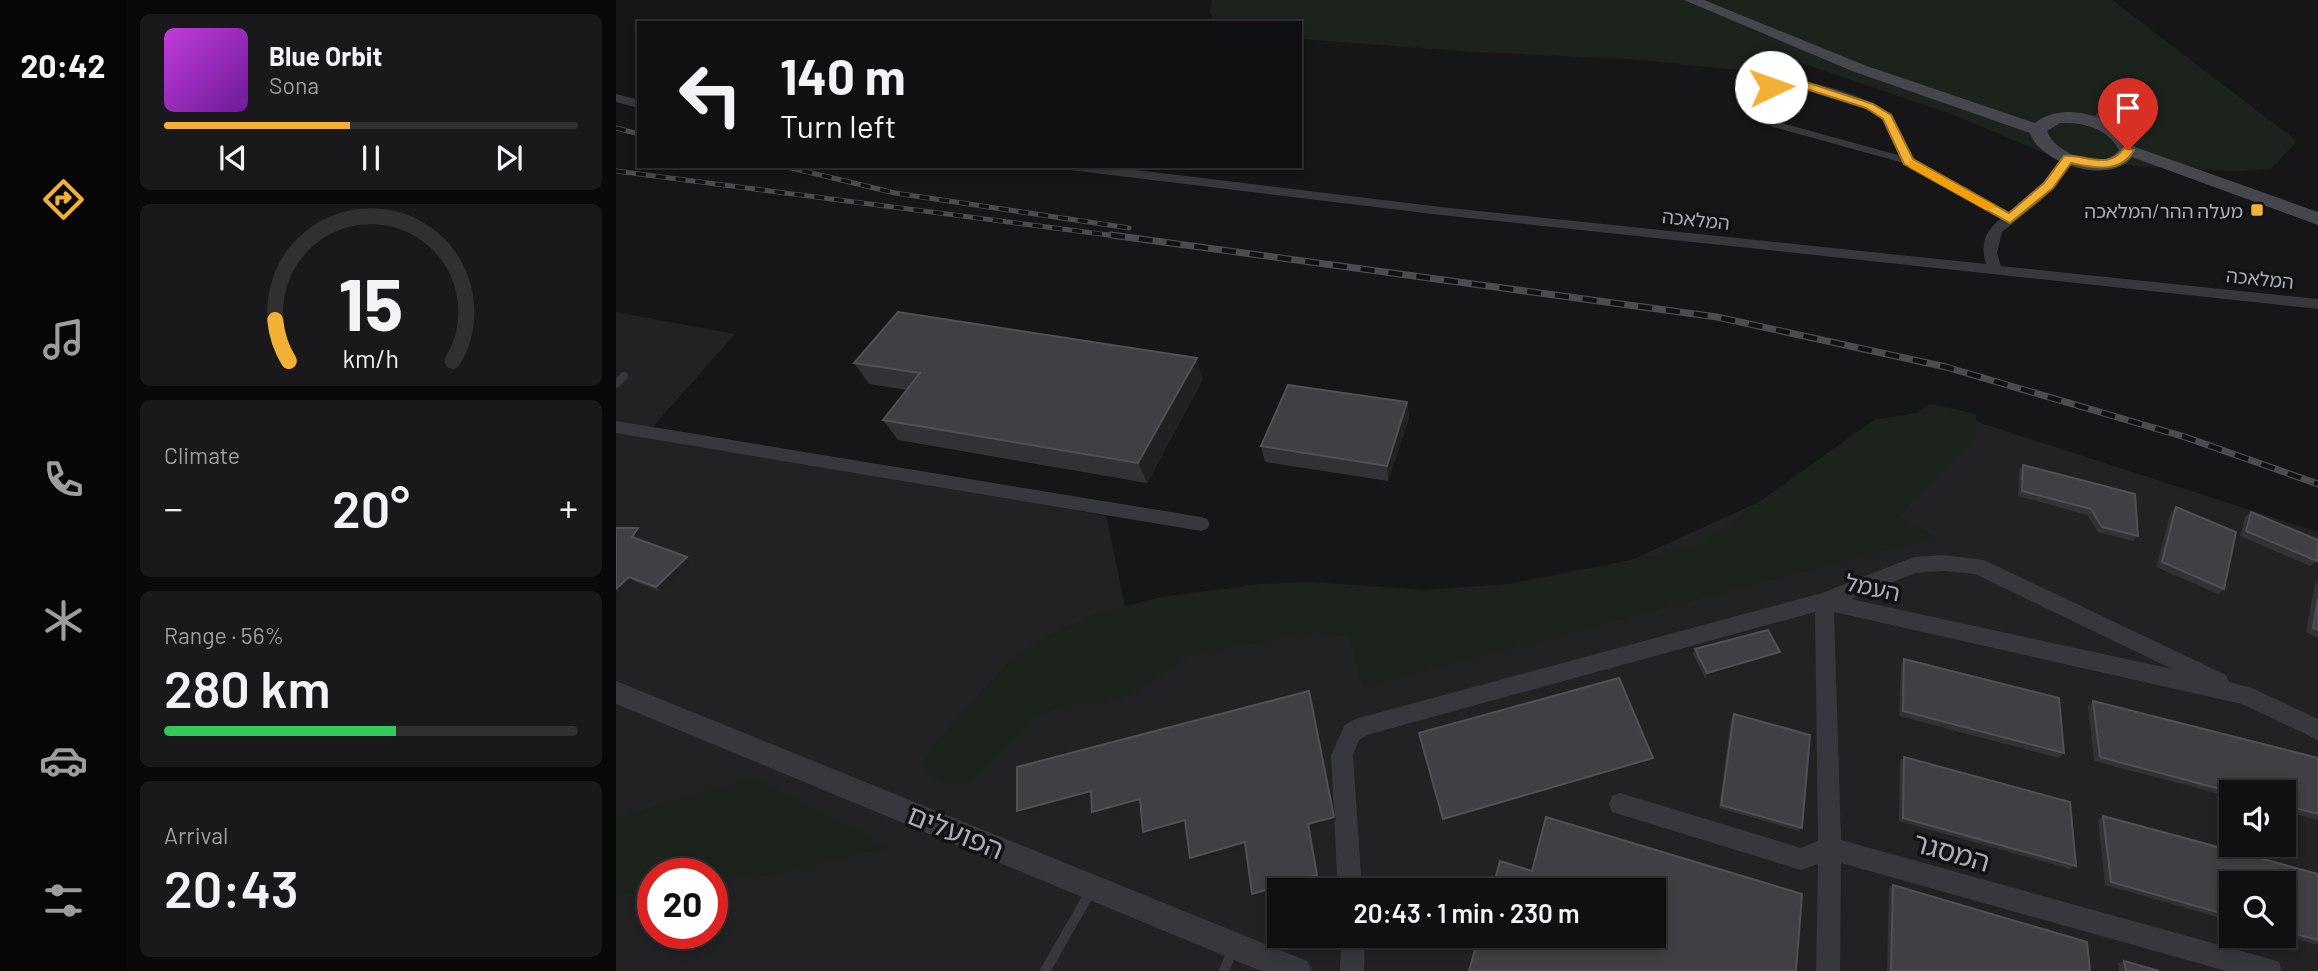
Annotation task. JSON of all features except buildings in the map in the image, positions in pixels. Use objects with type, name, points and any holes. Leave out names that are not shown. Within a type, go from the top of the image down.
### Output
[{"type":"main road","points":[[1691,0],[1847,64],[2042,125],[2069,118],[2095,123],[2122,138],[2123,156]]},
{"type":"main road","points":[[1722,0],[2042,125]]},
{"type":"main road","points":[[2042,125],[2041,142],[2068,159],[2090,164],[2123,156],[2318,219]]},
{"type":"main road","points":[[2123,156],[2318,234]]},
{"type":"street","points":[[616,98],[637,103]]},
{"type":"street","points":[[2095,123],[2111,106]]},
{"type":"street","points":[[1994,269],[1990,253],[1991,240],[1996,230],[2048,185],[2068,159]]},
{"type":"street","name":"המלאכה","points":[[1086,168],[1441,211],[2318,304]]},
{"type":"street","points":[[616,427],[1200,524]]},
{"type":"street","points":[[1828,971],[1830,848],[1824,601],[1914,565],[1943,563],[1977,566],[2245,695]]},
{"type":"street","name":"העמל","points":[[1349,878],[1342,755],[1351,733],[1376,721],[1824,601],[2245,695],[2318,730]]},
{"type":"street","name":"הפועלים","points":[[616,692],[1297,971]]},
{"type":"street","points":[[1620,804],[1801,859],[1830,848]]},
{"type":"street","name":"המסגר","points":[[1830,848],[2270,971]]},
{"type":"street","points":[[1352,971],[1353,948]]},
{"type":"lane","points":[[1908,161],[1887,117],[1870,106],[1805,85],[1787,83],[1771,87],[1756,101],[1757,114],[1774,124],[1908,161],[2010,219]]},
{"type":"lane","points":[[616,384],[624,376]]},
{"type":"lane","points":[[1045,971],[1093,887]]},
{"type":"lane","points":[[1224,971],[1235,945]]},
{"type":"shaded area","points":[[1212,0],[2112,0],[2297,141],[2271,169],[2240,171],[2142,167],[2044,153],[1954,115],[1784,57],[1750,71],[1629,59],[1476,52],[1302,39],[1302,21],[1213,21],[1210,12]]},
{"type":"shaded area","points":[[616,312],[735,334],[650,430],[1106,516],[1130,630],[1541,601],[1953,414],[2318,532],[2318,971],[616,971]]},
{"type":"shaded area","points":[[1931,404],[1976,414],[1976,436],[1899,516],[1936,537],[1362,687],[1350,637],[1315,632],[1190,655],[1138,691],[1106,704],[1073,703],[1039,714],[970,784],[942,783],[923,769],[929,753],[953,722],[1009,662],[1037,641],[1094,614],[1162,597],[1260,584],[1313,582],[1424,590],[1509,584],[1696,547],[1874,420],[1917,413]]},
{"type":"shaded area","points":[[752,778],[889,847],[768,875],[728,880],[728,858],[637,858],[637,892],[616,897],[616,818]]},
{"type":"railway","points":[[616,128],[637,133]]},
{"type":"railway","points":[[791,168],[895,193],[1129,228]]},
{"type":"railway","points":[[616,171],[1124,237]]},
{"type":"railway","points":[[1111,235],[1717,317],[1946,367],[2185,437],[2318,484]]},
{"type":"slow traffic","points":[[1913,164],[1990,208]]},
{"type":"place","name":"מעלה ההר/המלאכה","points":[[2257,210]]},
{"type":"route","points":[[1771,87],[1787,83],[1805,85],[1870,106],[1887,117],[1908,161],[2010,219],[2036,198],[2068,159],[2090,164],[2110,164],[2124,159],[2128,150]]}]
